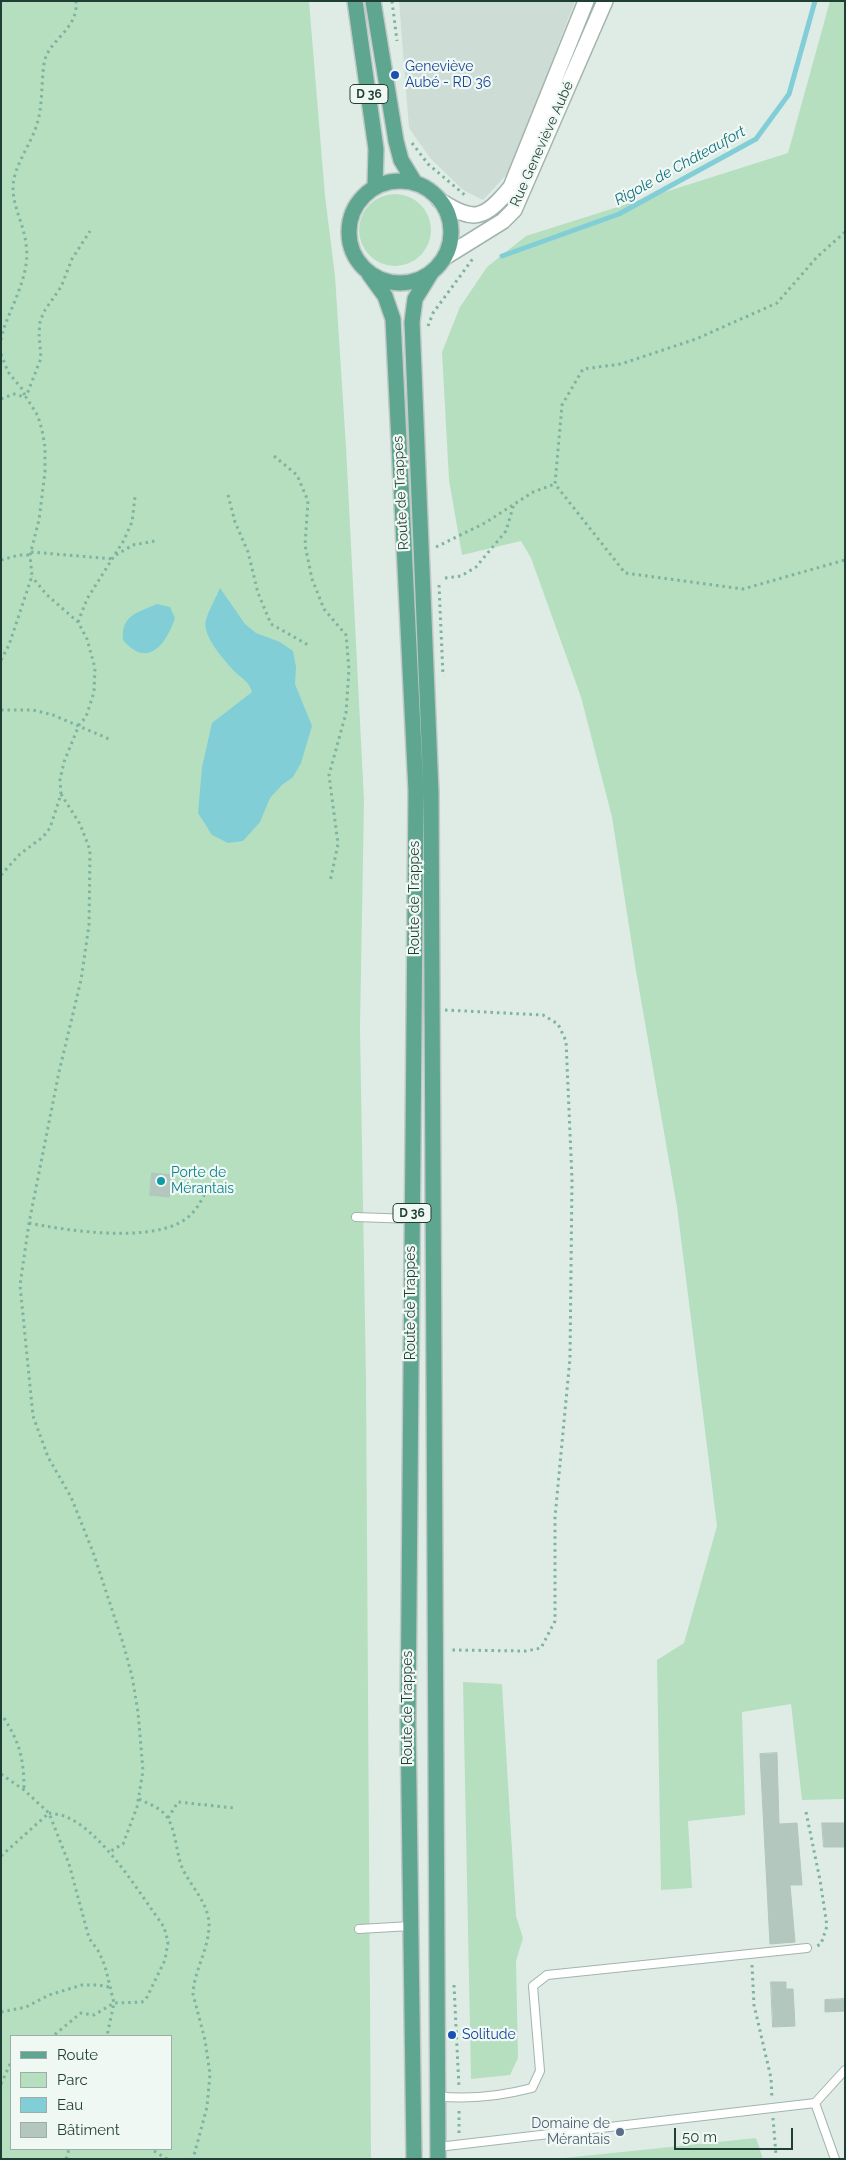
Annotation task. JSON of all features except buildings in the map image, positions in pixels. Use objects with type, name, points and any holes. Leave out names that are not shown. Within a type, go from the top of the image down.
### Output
[{"type":"main road","name":"D 36","points":[[355,1],[376,149],[376,187]]},
{"type":"main road","name":"D 36","points":[[374,1],[396,141],[401,160],[415,183]]},
{"type":"main road","points":[[402,181],[415,183],[428,190],[439,200],[447,213],[451,228],[450,243],[445,257],[431,273],[416,281],[400,284],[384,281],[369,274],[358,261],[350,246],[348,229],[352,212],[362,198],[376,187],[388,182],[402,181]]},
{"type":"main road","name":"Route de Trappes","points":[[431,273],[415,299],[412,322],[431,792],[438,2153]]},
{"type":"main road","name":"Route de Trappes","points":[[369,274],[385,296],[393,319],[416,791],[408,1720],[414,2159]]},
{"type":"street","name":"Rue Geneviève Aubé","points":[[471,217],[492,208],[511,187],[586,1]]},
{"type":"street","points":[[584,50],[587,22],[594,1]]},
{"type":"street","name":"Rue Geneviève Aubé","points":[[445,257],[503,222],[514,210],[605,1]]},
{"type":"street","points":[[439,200],[457,212],[471,217]]},
{"type":"lane","points":[[356,1218],[412,1219]]},
{"type":"lane","points":[[359,1929],[411,1926]]},
{"type":"lane","points":[[437,2096],[459,2099],[513,2093],[532,2088],[540,2070],[534,1986],[547,1975],[807,1948]]},
{"type":"lane","points":[[438,2153],[815,2103],[845,2070]]},
{"type":"lane","points":[[815,2103],[835,2159]]},
{"type":"path","points":[[1,340],[26,269],[27,245],[12,188],[15,176],[37,124],[43,89],[44,62],[48,52],[71,23],[77,8],[76,1]]},
{"type":"path","points":[[412,142],[428,164],[471,200],[471,217]]},
{"type":"path","points":[[26,397],[41,358],[40,321],[45,310],[62,287],[72,259],[90,231]]},
{"type":"path","points":[[845,232],[817,257],[777,303],[696,339],[621,364],[583,369],[562,405],[555,484],[625,573],[743,590],[845,560]]},
{"type":"path","points":[[429,335],[428,325],[433,313],[476,253],[475,238]]},
{"type":"path","points":[[1,354],[8,372],[23,390],[38,416],[45,447],[42,502],[30,554],[32,576],[10,645],[1,660]]},
{"type":"path","points":[[1,399],[14,394],[26,397]]},
{"type":"path","points":[[274,456],[297,475],[308,501],[304,545],[312,579],[324,609],[346,635],[349,669],[346,712],[329,775],[338,844],[330,882]]},
{"type":"path","points":[[436,537],[436,547],[484,523],[533,492],[555,484]]},
{"type":"path","points":[[228,494],[235,522],[248,552],[258,593],[271,624],[310,646]]},
{"type":"path","points":[[78,622],[87,599],[115,557],[132,522],[135,497]]},
{"type":"path","points":[[444,578],[461,576],[476,567],[506,531],[514,504]]},
{"type":"path","points":[[1,560],[30,554],[115,557],[133,545],[155,541]]},
{"type":"path","points":[[1,875],[20,854],[44,837],[50,828],[61,794],[60,780],[64,762],[79,725],[86,717],[94,692],[95,668],[87,639],[78,622],[47,595],[32,576]]},
{"type":"path","points":[[1,710],[33,710],[53,715],[109,739]]},
{"type":"path","points":[[61,794],[80,824],[90,850],[90,925],[81,980],[59,1072],[29,1223],[20,1286],[33,1416],[48,1457],[71,1497],[83,1525],[123,1643],[132,1676],[141,1738],[142,1771],[139,1799],[123,1844],[109,1852]]},
{"type":"path","points":[[432,1010],[543,1015],[558,1024],[566,1041],[572,1179],[570,1358],[555,1517],[555,1622],[541,1648],[526,1651],[435,1650]]},
{"type":"path","points":[[29,1223],[83,1232],[157,1232],[182,1222],[198,1207],[207,1189],[171,1186]]},
{"type":"path","points":[[4,1718],[19,1747],[24,1790]]},
{"type":"path","points":[[1,1774],[24,1790],[49,1813],[69,1864],[89,1938],[100,1952],[105,1966],[114,2003],[107,2035]]},
{"type":"path","points":[[139,1799],[161,1810],[168,1818],[181,1864],[191,1886],[207,1909],[209,1926],[193,1994],[208,2059],[210,2091],[193,2159]]},
{"type":"path","points":[[168,1818],[178,1802],[234,1808]]},
{"type":"path","points":[[806,1812],[827,1926],[820,1944],[807,1948]]},
{"type":"path","points":[[49,1813],[64,1816],[84,1828],[109,1852],[164,1927],[168,1942],[164,1960],[146,1999],[142,2002],[114,2003],[94,2016],[80,2013],[54,2035]]},
{"type":"path","points":[[1,1856],[49,1813]]},
{"type":"path","points":[[751,1954],[754,2005],[770,2078],[776,2155]]},
{"type":"path","points":[[1,2012],[26,2007],[49,1995],[82,1985],[109,1987]]},
{"type":"path","points":[[1,2084],[10,2064]]},
{"type":"path","points":[[154,2151],[167,2159]]},
{"type":"shaded area","points":[[399,1],[575,1],[510,171],[483,200],[463,190],[430,158],[409,128]]},
{"type":"green space","points":[[1,1],[309,1],[325,196],[335,276],[346,447],[364,800],[360,1028],[366,1380],[371,2159],[1,2159]]},
{"type":"green space","points":[[830,1],[845,1],[845,1799],[802,1800],[791,1704],[742,1712],[745,1815],[688,1821],[692,1888],[661,1890],[657,1660],[684,1643],[717,1526],[677,1207],[636,971],[612,817],[581,697],[531,558],[521,541],[462,555],[449,480],[442,352],[460,307],[487,267],[526,236],[788,153]]},
{"type":"green space","points":[[395,194],[415,200],[425,210],[431,230],[425,250],[415,260],[395,266],[375,260],[365,250],[359,230],[365,210],[375,200]]},
{"type":"green space","points":[[463,1682],[502,1684],[516,1916],[523,1938],[516,1961],[518,2058],[510,2075],[471,2079]]},
{"type":"green space","points":[[756,2138],[763,2159],[555,2159]]},
{"type":"water","points":[[220,588],[245,624],[256,633],[280,642],[293,651],[296,667],[295,684],[312,726],[301,763],[293,777],[282,785],[270,798],[260,822],[243,841],[228,843],[212,835],[198,813],[202,767],[212,723],[252,692],[247,683],[220,655],[207,633],[206,620]]},
{"type":"water","points":[[157,604],[170,607],[175,618],[166,637],[155,650],[148,653],[140,653],[123,640],[125,625],[132,616]]},
{"type":"waterway","name":"Rigole de Châteaufort","points":[[502,256],[619,214],[756,139],[789,94],[815,1]]},
{"type":"place","name":"Geneviève Aubé - RD 36","points":[[395,75]]},
{"type":"place","name":"Porte de Mérantais","points":[[161,1181]]},
{"type":"place","name":"Solitude","points":[[452,2035]]},
{"type":"place","name":"Domaine de Mérantais","points":[[620,2132]]}]
